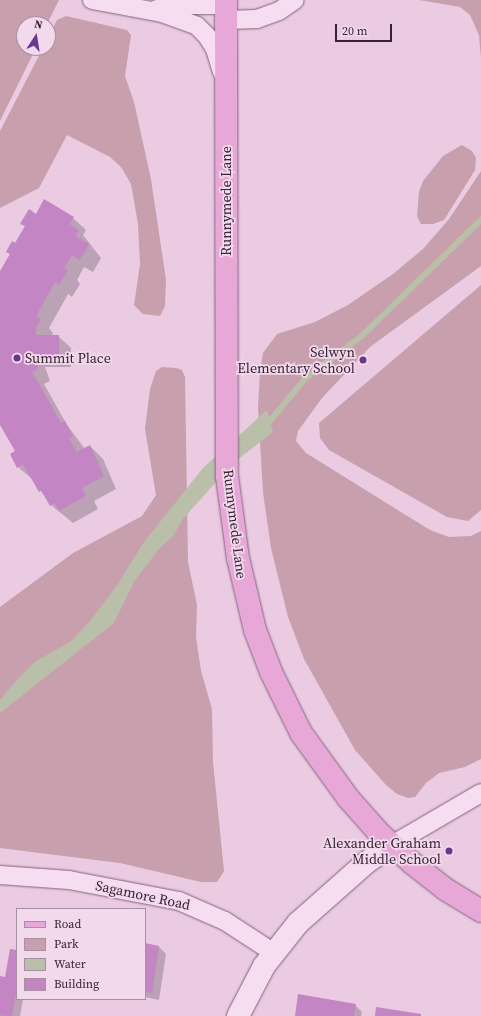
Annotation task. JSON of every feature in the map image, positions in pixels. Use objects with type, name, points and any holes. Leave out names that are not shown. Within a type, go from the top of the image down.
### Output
[{"type":"main road","name":"Runnymede Lane","points":[[226,8],[228,476],[243,586],[261,649],[301,733],[348,798],[392,845],[445,889],[481,911]]},
{"type":"street","points":[[92,0],[148,10],[176,17],[202,30],[215,49],[226,91]]},
{"type":"street","points":[[148,10],[184,5],[226,8],[257,19],[279,11],[295,0]]},
{"type":"street","points":[[238,1016],[256,979],[274,953],[298,923],[321,900],[367,862],[392,845],[481,793]]},
{"type":"street","name":"Sagamore Road","points":[[0,875],[69,880],[178,902],[226,920],[274,953]]},
{"type":"green space","points":[[0,0],[59,0],[51,16],[16,16],[16,56],[32,56],[0,121]]},
{"type":"green space","points":[[419,0],[481,0],[481,58],[479,35],[470,15],[460,7]]},
{"type":"green space","points":[[66,16],[127,30],[131,35],[125,76],[134,102],[151,179],[166,280],[165,306],[160,316],[143,314],[134,305],[140,264],[138,224],[131,184],[121,167],[110,157],[67,135],[39,188],[0,208],[0,131],[39,56],[56,56],[57,20]]},
{"type":"green space","points":[[462,145],[472,151],[476,158],[475,170],[444,220],[433,224],[421,224],[417,216],[419,192],[423,181],[443,156]]},
{"type":"green space","points":[[481,171],[481,266],[370,347],[322,398],[298,431],[296,441],[306,453],[430,530],[449,537],[471,536],[481,531],[481,759],[465,767],[439,773],[426,783],[415,797],[408,798],[397,794],[386,785],[355,750],[304,659],[288,617],[271,548],[263,492],[258,408],[260,371],[263,353],[277,334],[315,322],[348,305],[393,274],[423,249],[449,219]]},
{"type":"green space","points":[[481,285],[481,510],[468,521],[447,517],[329,450],[320,438],[319,423]]},
{"type":"green space","points":[[162,367],[182,370],[185,377],[188,562],[197,605],[196,637],[201,671],[212,709],[213,762],[224,871],[217,882],[201,882],[120,863],[0,848],[0,607],[73,553],[142,516],[156,495],[145,429],[150,389],[156,371]]},
{"type":"water","points":[[267,410],[273,432],[233,463],[182,520],[174,535],[158,550],[134,582],[114,623],[0,713],[0,700],[17,680],[36,661],[70,642],[90,621],[116,587],[144,542],[203,468]]},
{"type":"building","name":"Summit Place","points":[[44,199],[74,217],[69,224],[79,230],[75,236],[89,244],[80,260],[72,255],[64,268],[68,270],[59,285],[55,282],[36,316],[41,319],[36,328],[36,335],[59,335],[59,355],[34,355],[38,368],[32,372],[61,423],[65,421],[73,436],[69,439],[77,452],[90,445],[104,476],[82,488],[86,496],[59,511],[55,503],[50,506],[41,490],[39,492],[23,464],[17,468],[10,454],[15,451],[0,425],[0,271],[10,254],[6,252],[12,241],[15,243],[25,226],[20,224],[29,209],[36,214]]},
{"type":"building","points":[[146,943],[159,946],[152,993],[146,992]]},
{"type":"building","points":[[10,949],[16,950],[16,993],[12,1016],[0,1015],[0,976],[5,977]]},
{"type":"building","points":[[298,994],[356,1004],[354,1016],[295,1016]]},
{"type":"building","points":[[376,1007],[421,1014],[421,1016],[375,1016]]},
{"type":"waterway","points":[[270,421],[305,379],[362,336],[481,220]]},
{"type":"place","name":"Summit Place","points":[[17,358]]},
{"type":"place","name":"Selwyn Elementary School","points":[[363,360]]},
{"type":"place","name":"Alexander Graham Middle School","points":[[449,851]]}]
